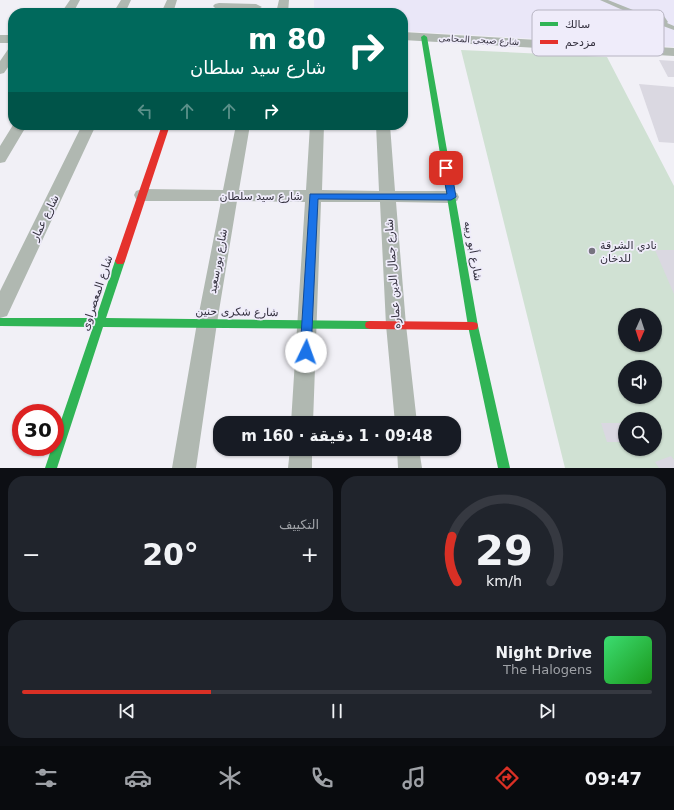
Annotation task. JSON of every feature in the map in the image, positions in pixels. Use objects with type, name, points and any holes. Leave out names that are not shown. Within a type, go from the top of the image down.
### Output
[{"type":"street","points":[[219,6],[256,7]]},
{"type":"street","name":"شارع صبحى المحامى","points":[[408,36],[532,43]]},
{"type":"street","name":"شارع أبو ربيه","points":[[424,37],[473,326],[504,468]]},
{"type":"street","name":"شارع صبحى المحامى","points":[[664,51],[674,52]]},
{"type":"street","points":[[0,70],[8,58]]},
{"type":"street","points":[[0,158],[17,130]]},
{"type":"street","name":"شارع عمار","points":[[0,310],[87,130]]},
{"type":"street","name":"شارع المعصراوى","points":[[52,468],[164,130]]},
{"type":"street","name":"شارع بورسعيد","points":[[184,468],[207,323],[242,130]]},
{"type":"street","points":[[302,416],[317,130]]},
{"type":"street","name":"شارع جمال الدين عماره","points":[[383,130],[396,325],[405,416]]},
{"type":"street","name":"شارع سيد سلطان","points":[[142,195],[451,197]]},
{"type":"street","name":"شارع شكرى حنين","points":[[0,322],[473,326]]},
{"type":"street","points":[[300,468],[301,456]]},
{"type":"street","points":[[409,456],[410,468]]},
{"type":"lane","points":[[603,0],[627,10]]},
{"type":"lane","points":[[664,24],[674,28]]},
{"type":"shaded area","points":[[314,0],[674,0],[674,47],[664,46],[664,10],[532,10],[532,39],[408,31],[408,8],[314,8]]},
{"type":"green space","name":"نادي الشرقة للدخان","points":[[461,50],[532,53],[532,56],[607,57],[674,186],[674,468],[565,468]]},
{"type":"building","points":[[659,60],[674,61],[674,77],[668,77]]},
{"type":"building","points":[[639,84],[674,87],[674,143],[659,142]]},
{"type":"building","points":[[655,250],[674,250],[674,294]]},
{"type":"building","points":[[601,423],[618,423],[618,442],[607,442]]},
{"type":"building","points":[[671,456],[674,460],[674,468],[659,468],[655,462]]},
{"type":"traffic: fast","points":[[424,37],[473,326],[504,468]]},
{"type":"traffic: fast","points":[[51,468],[120,261]]},
{"type":"traffic: fast","points":[[0,322],[370,325]]},
{"type":"traffic: jam","points":[[120,261],[164,130]]},
{"type":"traffic: jam","points":[[370,325],[473,326]]},
{"type":"place","name":"نادي الشرقة للدخان","points":[[592,251]]},
{"type":"route","points":[[306,352],[313,196],[451,197],[446,168]]}]
